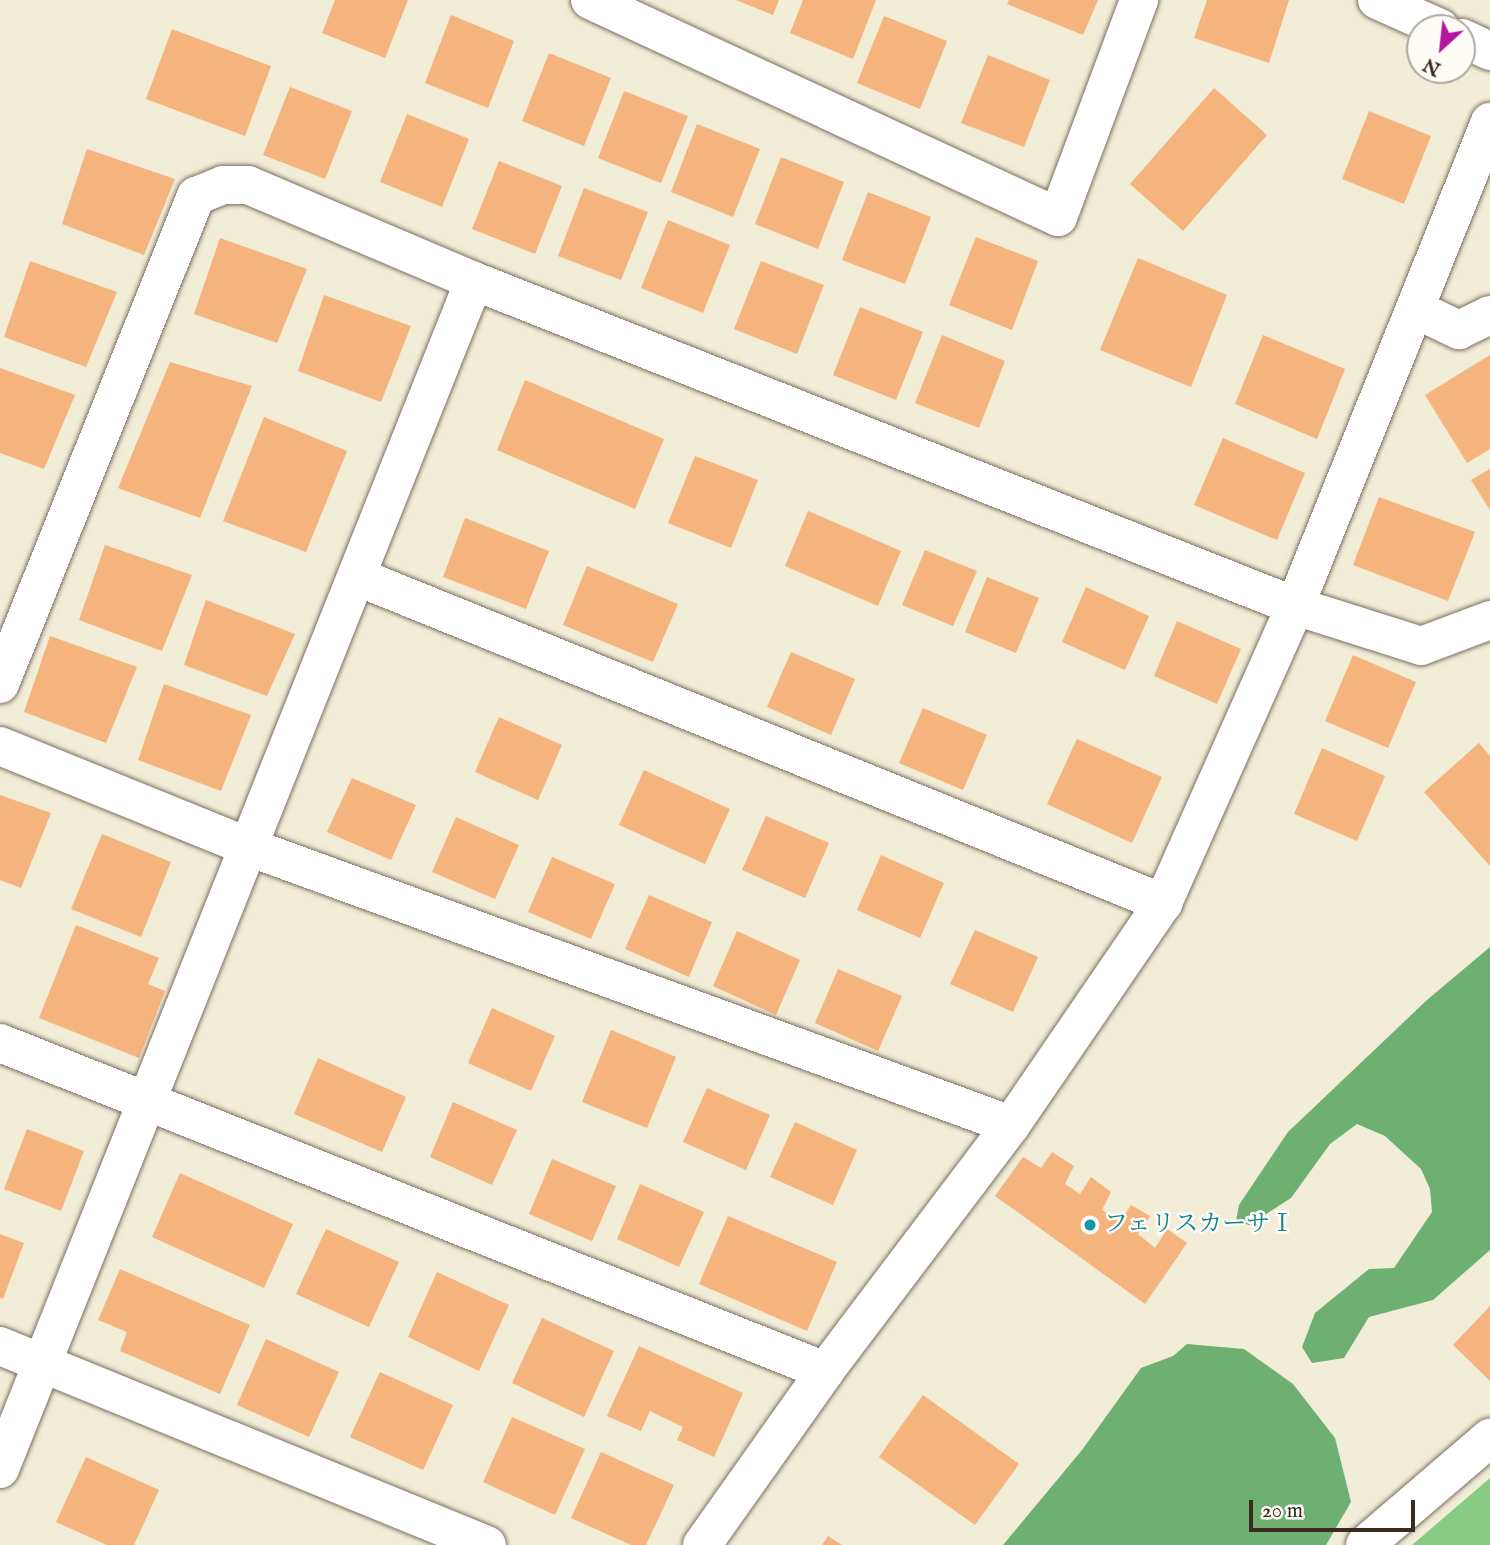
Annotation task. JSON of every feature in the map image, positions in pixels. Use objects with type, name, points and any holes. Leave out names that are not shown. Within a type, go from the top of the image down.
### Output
[{"type":"street","points":[[590,0],[1058,217],[1139,0]]},
{"type":"street","points":[[1377,0],[1408,14]]},
{"type":"street","points":[[702,1545],[825,1371],[1011,1125],[1163,903],[1295,606],[1418,310],[1490,122]]},
{"type":"street","points":[[0,684],[196,196],[223,185],[248,185],[474,281],[1295,606],[1421,646],[1490,620]]},
{"type":"street","points":[[0,1469],[246,846],[359,578],[474,281]]},
{"type":"street","points":[[1418,310],[1459,330],[1490,315]]},
{"type":"street","points":[[359,578],[1163,903]]},
{"type":"street","points":[[0,746],[246,846],[1011,1125]]},
{"type":"street","points":[[0,1043],[825,1371]]},
{"type":"street","points":[[0,1346],[487,1545]]},
{"type":"street","points":[[1365,1545],[1490,1438]]},
{"type":"green space","points":[[1490,947],[1490,1250],[1433,1300],[1369,1317],[1344,1358],[1312,1363],[1302,1347],[1315,1313],[1369,1269],[1394,1268],[1432,1212],[1430,1189],[1421,1169],[1385,1136],[1357,1124],[1330,1144],[1291,1198],[1249,1225],[1236,1221],[1239,1205],[1288,1132],[1427,1000]]},
{"type":"green space","points":[[1187,1344],[1244,1349],[1293,1384],[1335,1438],[1351,1502],[1326,1545],[1003,1545],[1082,1450],[1141,1368],[1173,1356]]},
{"type":"green space","points":[[1490,1478],[1490,1545],[1412,1545]]},
{"type":"building","points":[[335,0],[408,0],[385,58],[322,33]]},
{"type":"building","points":[[736,0],[779,0],[773,15]]},
{"type":"building","points":[[803,0],[876,0],[853,59],[790,33]]},
{"type":"building","points":[[1009,0],[1098,0],[1083,35],[1007,4]]},
{"type":"building","points":[[1207,0],[1289,0],[1269,63],[1194,38]]},
{"type":"building","points":[[451,15],[514,41],[488,108],[425,83]]},
{"type":"building","points":[[884,16],[947,41],[920,109],[857,83]]},
{"type":"building","points":[[172,29],[271,66],[245,136],[146,99]]},
{"type":"building","points":[[549,53],[611,78],[584,146],[522,121]]},
{"type":"building","points":[[988,55],[1050,80],[1024,147],[961,123]]},
{"type":"building","points":[[290,87],[352,111],[325,179],[263,155]]},
{"type":"building","points":[[1214,88],[1267,135],[1183,231],[1130,184]]},
{"type":"building","points":[[624,91],[688,116],[661,183],[598,158]]},
{"type":"building","points":[[1369,111],[1431,136],[1404,204],[1342,179]]},
{"type":"building","points":[[407,114],[469,139],[442,207],[380,182]]},
{"type":"building","points":[[697,124],[760,149],[733,217],[671,192]]},
{"type":"building","points":[[87,149],[175,179],[144,255],[62,224]]},
{"type":"building","points":[[781,157],[844,182],[818,249],[755,224]]},
{"type":"building","points":[[499,161],[562,186],[535,254],[472,229]]},
{"type":"building","points":[[584,188],[648,212],[621,280],[558,256]]},
{"type":"building","points":[[868,192],[931,217],[905,284],[842,260]]},
{"type":"building","points":[[668,220],[730,245],[703,313],[641,288]]},
{"type":"building","points":[[976,237],[1038,261],[1012,330],[949,305]]},
{"type":"building","points":[[220,238],[307,269],[277,343],[194,314]]},
{"type":"building","points":[[1138,258],[1227,295],[1191,387],[1100,350]]},
{"type":"building","points":[[30,261],[117,292],[86,367],[4,337]]},
{"type":"building","points":[[761,261],[824,285],[797,354],[734,329]]},
{"type":"building","points":[[324,295],[411,326],[381,402],[298,371]]},
{"type":"building","points":[[860,307],[923,332],[896,400],[833,375]]},
{"type":"building","points":[[942,335],[1005,361],[979,428],[915,403]]},
{"type":"building","points":[[1263,335],[1345,369],[1317,439],[1235,404]]},
{"type":"building","points":[[1490,355],[1490,449],[1467,463],[1425,395]]},
{"type":"building","points":[[170,362],[252,386],[200,518],[118,488]]},
{"type":"building","points":[[0,368],[75,395],[44,469],[0,453]]},
{"type":"building","points":[[525,380],[664,439],[635,509],[497,450]]},
{"type":"building","points":[[264,417],[347,451],[306,552],[223,521]]},
{"type":"building","points":[[1223,438],[1305,473],[1277,540],[1194,505]]},
{"type":"building","points":[[695,456],[758,480],[731,548],[668,523]]},
{"type":"building","points":[[1490,469],[1490,510],[1471,480]]},
{"type":"building","points":[[1379,497],[1475,532],[1448,601],[1353,565]]},
{"type":"building","points":[[808,511],[901,551],[878,606],[785,566]]},
{"type":"building","points":[[465,518],[549,551],[526,609],[443,577]]},
{"type":"building","points":[[105,545],[192,575],[162,651],[79,620]]},
{"type":"building","points":[[925,550],[977,571],[953,626],[902,605]]},
{"type":"building","points":[[587,566],[678,604],[653,662],[563,625]]},
{"type":"building","points":[[987,577],[1039,598],[1016,653],[965,632]]},
{"type":"building","points":[[1086,587],[1149,616],[1125,670],[1062,642]]},
{"type":"building","points":[[206,600],[295,634],[267,696],[184,665]]},
{"type":"building","points":[[1177,621],[1241,649],[1217,704],[1154,676]]},
{"type":"building","points":[[50,636],[137,667],[106,743],[24,712]]},
{"type":"building","points":[[791,652],[855,679],[831,735],[767,707]]},
{"type":"building","points":[[1353,655],[1416,682],[1388,748],[1325,721]]},
{"type":"building","points":[[164,684],[251,715],[221,791],[138,760]]},
{"type":"building","points":[[923,708],[987,735],[963,790],[899,763]]},
{"type":"building","points":[[499,717],[562,745],[538,800],[475,772]]},
{"type":"building","points":[[1077,739],[1162,777],[1132,843],[1047,804]]},
{"type":"building","points":[[1479,743],[1490,756],[1490,866],[1424,792]]},
{"type":"building","points":[[1322,748],[1385,776],[1357,841],[1294,814]]},
{"type":"building","points":[[644,770],[730,809],[705,864],[619,825]]},
{"type":"building","points":[[352,778],[416,805],[391,860],[327,832]]},
{"type":"building","points":[[0,795],[51,813],[21,888],[0,880]]},
{"type":"building","points":[[766,816],[829,843],[805,898],[742,870]]},
{"type":"building","points":[[456,817],[519,845],[495,899],[432,872]]},
{"type":"building","points":[[102,834],[171,862],[141,937],[71,909]]},
{"type":"building","points":[[881,855],[944,883],[920,938],[857,910]]},
{"type":"building","points":[[552,857],[615,884],[591,939],[528,912]]},
{"type":"building","points":[[649,895],[712,922],[689,977],[625,949]]},
{"type":"building","points":[[76,925],[159,958],[148,984],[165,991],[139,1058],[39,1018]]},
{"type":"building","points":[[975,930],[1038,957],[1013,1012],[950,984]]},
{"type":"building","points":[[737,931],[800,960],[776,1015],[713,986]]},
{"type":"building","points":[[838,969],[902,996],[878,1051],[815,1023]]},
{"type":"building","points":[[492,1008],[555,1036],[531,1091],[468,1063]]},
{"type":"building","points":[[611,1030],[676,1057],[647,1128],[582,1102]]},
{"type":"building","points":[[318,1058],[406,1097],[382,1152],[294,1114]]},
{"type":"building","points":[[707,1088],[770,1115],[746,1170],[683,1142]]},
{"type":"building","points":[[453,1102],[517,1130],[492,1185],[430,1157]]},
{"type":"building","points":[[795,1122],[857,1150],[833,1205],[770,1177]]},
{"type":"building","points":[[27,1129],[84,1151],[61,1211],[4,1189]]},
{"type":"building","name":"フェリスカーサⅠ","points":[[1052,1152],[1074,1166],[1065,1184],[1080,1194],[1091,1177],[1111,1192],[1102,1210],[1120,1222],[1131,1205],[1150,1216],[1138,1234],[1155,1248],[1167,1229],[1187,1243],[1145,1304],[995,1196],[1023,1157],[1041,1168]]},
{"type":"building","points":[[552,1159],[616,1186],[592,1241],[529,1214]]},
{"type":"building","points":[[180,1173],[293,1224],[264,1288],[152,1237]]},
{"type":"building","points":[[640,1184],[704,1212],[679,1267],[617,1239]]},
{"type":"building","points":[[728,1216],[837,1262],[807,1331],[699,1284]]},
{"type":"building","points":[[326,1229],[399,1262],[369,1327],[296,1294]]},
{"type":"building","points":[[0,1234],[24,1243],[3,1299],[0,1298]]},
{"type":"building","points":[[120,1269],[250,1325],[220,1394],[120,1351],[127,1332],[98,1320]]},
{"type":"building","points":[[437,1272],[509,1305],[479,1371],[408,1337]]},
{"type":"building","points":[[1490,1306],[1490,1381],[1453,1345]]},
{"type":"building","points":[[542,1318],[614,1351],[584,1417],[512,1383]]},
{"type":"building","points":[[266,1339],[339,1372],[309,1437],[237,1405]]},
{"type":"building","points":[[639,1346],[743,1393],[714,1457],[677,1440],[683,1427],[650,1411],[641,1431],[607,1416]]},
{"type":"building","points":[[380,1372],[453,1405],[423,1470],[350,1437]]},
{"type":"building","points":[[923,1395],[1019,1464],[975,1525],[879,1457]]},
{"type":"building","points":[[512,1417],[585,1449],[555,1515],[483,1482]]},
{"type":"building","points":[[601,1452],[674,1485],[646,1545],[631,1545],[571,1518]]},
{"type":"building","points":[[86,1457],[159,1490],[134,1545],[107,1545],[56,1522]]},
{"type":"building","points":[[828,1536],[842,1545],[822,1545]]},
{"type":"place","name":"フェリスカーサⅠ","points":[[1090,1225]]}]
